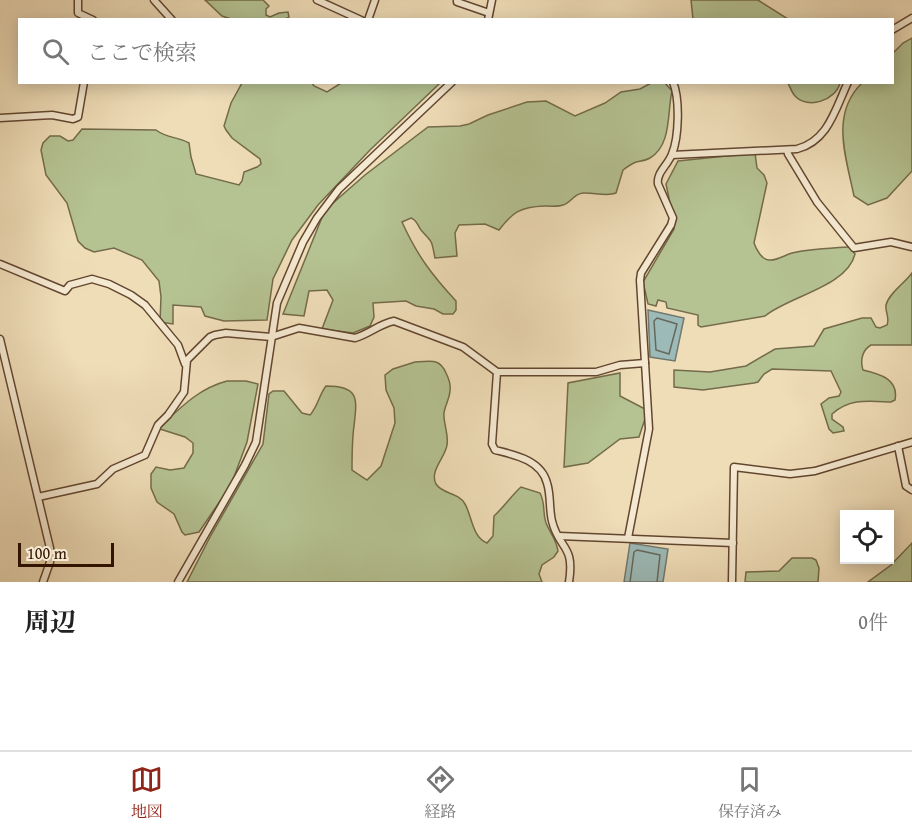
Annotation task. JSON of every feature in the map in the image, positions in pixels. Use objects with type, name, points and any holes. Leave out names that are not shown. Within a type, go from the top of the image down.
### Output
[{"type":"street","points":[[78,0],[78,13],[89,18]]},
{"type":"street","points":[[154,0],[170,18]]},
{"type":"street","points":[[317,0],[357,18]]},
{"type":"street","points":[[369,18],[375,0]]},
{"type":"street","points":[[458,0],[457,2],[488,16],[492,0]]},
{"type":"street","points":[[894,29],[912,18]]},
{"type":"street","points":[[0,118],[52,115],[73,119],[78,117],[84,84]]},
{"type":"street","points":[[178,582],[256,442],[277,303],[303,242],[317,218],[339,189],[450,84]]},
{"type":"street","points":[[628,538],[649,429],[640,280],[641,273],[673,218],[657,178],[672,155],[676,137],[677,94],[674,84]]},
{"type":"street","points":[[672,155],[788,150],[808,146],[822,135],[847,84]]},
{"type":"street","points":[[788,150],[788,154],[817,202],[854,248],[891,242],[912,247]]},
{"type":"street","points":[[0,264],[65,291],[70,285],[93,279],[131,295],[145,305],[178,345],[185,364],[184,392],[158,425],[145,455],[113,469],[97,484],[38,497]]},
{"type":"street","points":[[185,364],[215,334],[271,337],[299,328],[355,338],[363,336],[384,323],[394,321],[463,347],[497,372],[596,372],[645,363]]},
{"type":"street","points":[[0,339],[50,548],[50,562],[44,582]]},
{"type":"street","points":[[497,372],[492,444],[495,450],[518,456],[535,465],[547,482],[552,522],[567,547],[571,560],[569,582]]},
{"type":"street","points":[[732,582],[734,467],[790,474],[807,472],[912,442]]},
{"type":"street","points":[[898,446],[906,486],[912,490]]},
{"type":"street","points":[[559,536],[733,543]]},
{"type":"green space","points":[[205,0],[263,0],[269,6],[266,9],[266,15],[270,17],[288,12],[289,17],[228,18],[222,16]]},
{"type":"green space","points":[[691,0],[758,0],[786,18],[693,18]]},
{"type":"green space","points":[[912,38],[912,171],[887,198],[868,205],[854,196],[843,136],[846,108],[852,95],[861,84],[894,84],[894,52]]},
{"type":"green space","points":[[241,84],[313,84],[327,92],[339,84],[439,84],[370,150],[318,205],[292,240],[273,279],[267,320],[224,321],[205,316],[201,307],[173,305],[173,324],[160,322],[159,281],[142,260],[114,248],[94,252],[85,248],[78,241],[67,203],[46,175],[41,150],[43,143],[50,136],[60,136],[68,141],[73,140],[82,129],[156,130],[189,143],[196,174],[239,185],[244,172],[261,164],[260,159],[232,138],[224,126],[231,103]]},
{"type":"green space","points":[[649,84],[666,84],[672,91],[665,137],[657,152],[650,158],[634,163],[623,170],[616,193],[608,195],[583,193],[561,206],[523,209],[513,215],[499,230],[485,224],[459,225],[455,233],[457,256],[435,258],[431,242],[415,220],[411,218],[402,222],[425,264],[456,301],[456,310],[453,314],[443,314],[406,301],[373,303],[374,317],[370,326],[353,333],[322,329],[333,300],[327,290],[309,291],[304,316],[283,314],[325,210],[365,175],[428,127],[469,124],[527,102],[546,101],[575,116],[605,103],[621,92],[640,89]]},
{"type":"green space","points":[[789,84],[840,84],[833,94],[814,103],[801,100],[794,95]]},
{"type":"green space","points":[[755,153],[757,168],[764,175],[767,183],[754,243],[760,254],[766,260],[772,260],[792,253],[849,247],[855,254],[850,265],[829,283],[765,316],[701,327],[698,325],[698,315],[667,308],[666,302],[658,300],[656,306],[648,304],[643,282],[674,229],[666,184],[678,161]]},
{"type":"green space","points":[[912,273],[912,345],[871,345],[862,359],[863,370],[876,373],[891,382],[894,387],[895,400],[853,403],[839,409],[832,414],[832,419],[843,427],[844,431],[833,433],[829,429],[821,404],[829,398],[839,396],[841,392],[831,371],[772,369],[754,383],[703,390],[674,387],[674,370],[710,372],[746,366],[775,349],[814,346],[824,329],[862,318],[871,318],[876,327],[887,325],[886,305],[894,292]]},
{"type":"green space","points":[[415,362],[437,362],[443,368],[450,384],[444,413],[447,445],[436,469],[434,479],[436,484],[442,490],[462,500],[475,531],[487,543],[493,536],[494,516],[521,487],[540,493],[546,523],[558,551],[554,557],[542,565],[539,574],[542,582],[187,582],[263,444],[269,394],[273,391],[284,391],[302,413],[310,415],[326,386],[345,388],[351,392],[356,408],[352,442],[352,470],[367,480],[381,466],[395,423],[394,408],[386,390],[385,375],[393,369]]},
{"type":"green space","points":[[620,373],[620,396],[645,409],[645,419],[639,437],[620,439],[588,463],[564,467],[568,383]]},
{"type":"green space","points":[[227,381],[246,381],[258,384],[247,442],[231,485],[199,532],[185,535],[174,514],[157,502],[151,488],[151,474],[156,467],[170,470],[184,468],[193,453],[193,443],[185,437],[160,429],[192,398],[208,388]]},
{"type":"green space","points":[[912,543],[912,582],[868,582],[894,564]]},
{"type":"green space","points":[[792,558],[816,560],[819,568],[818,582],[745,582],[746,572],[779,571]]},
{"type":"water","points":[[648,310],[684,318],[675,361],[650,357]]},
{"type":"water","points":[[630,543],[668,549],[663,582],[624,582]]}]
